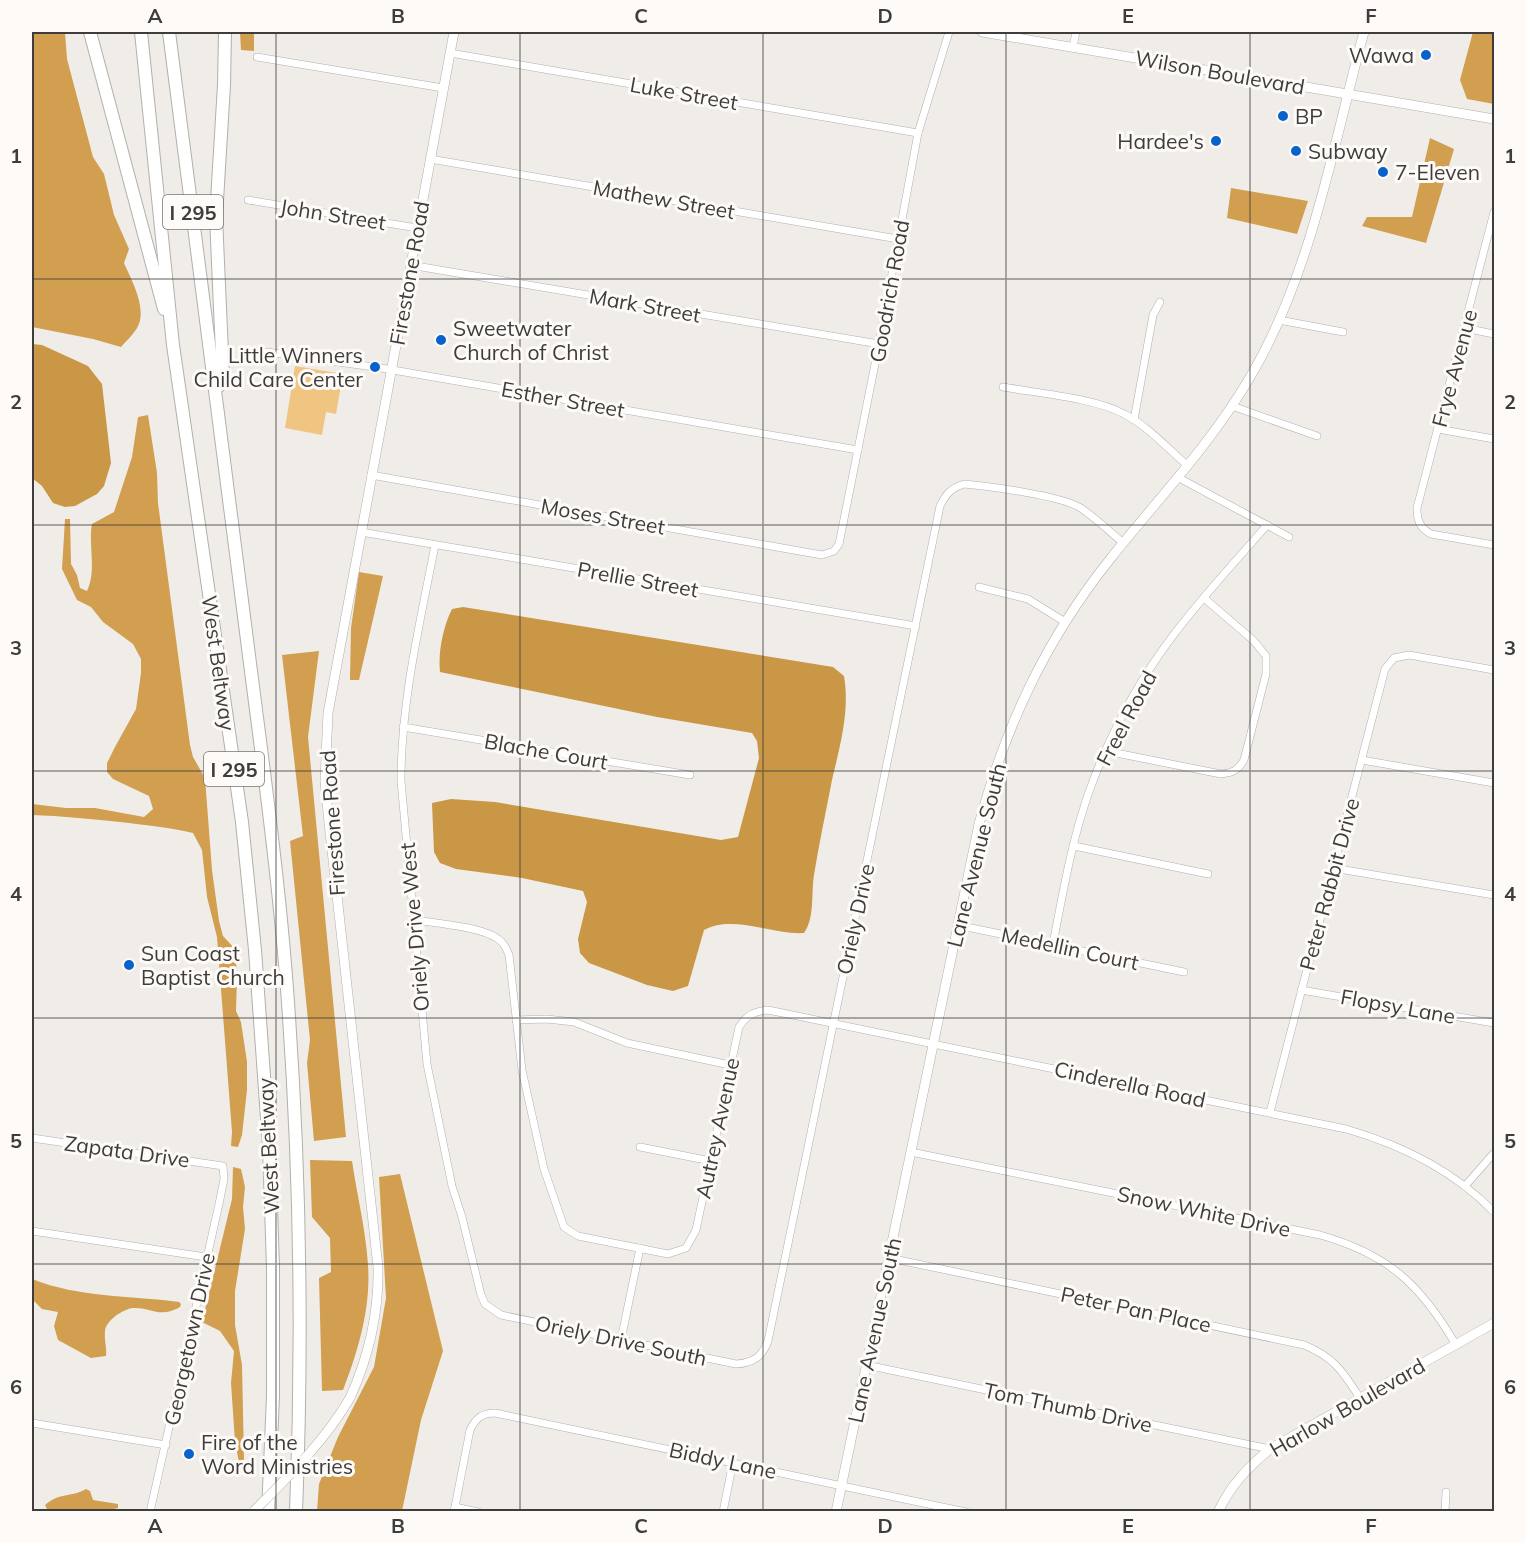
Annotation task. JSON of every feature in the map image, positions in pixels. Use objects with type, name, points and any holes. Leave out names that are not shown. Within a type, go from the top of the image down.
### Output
[{"type":"highway","points":[[90,32],[173,345]]},
{"type":"highway","name":"West Beltway","points":[[141,32],[173,345],[242,822],[255,950],[268,1135],[273,1267],[273,1396],[268,1512]]},
{"type":"highway","name":"West Beltway","points":[[169,32],[261,747],[287,986],[297,1165],[300,1274],[301,1360],[296,1512]]},
{"type":"highway","points":[[217,393],[223,376],[216,217],[225,32]]},
{"type":"street","name":"Firestone Road","points":[[253,1512],[322,1440],[337,1421],[361,1373],[376,1315],[378,1268],[328,823],[326,753],[333,680],[454,32]]},
{"type":"street","name":"Goodrich Road","points":[[834,551],[839,544],[858,450],[918,133],[949,32]]},
{"type":"street","name":"Wilson Boulevard","points":[[982,32],[1494,119]]},
{"type":"street","points":[[1073,47],[1076,32]]},
{"type":"street","name":"Lane Avenue South","points":[[836,1512],[957,925],[979,824],[1000,752],[1028,687],[1065,622],[1123,543],[1179,478],[1250,378],[1278,320],[1305,254],[1364,32]]},
{"type":"street","name":"Luke Street","points":[[450,53],[918,133]]},
{"type":"street","points":[[257,57],[443,88]]},
{"type":"street","name":"Mathew Street","points":[[430,159],[898,238]]},
{"type":"street","name":"John Street","points":[[248,200],[417,228]]},
{"type":"street","name":"Frye Avenue","points":[[1494,213],[1492,228],[1417,508],[1419,524],[1431,534],[1494,545]]},
{"type":"street","name":"Mark Street","points":[[410,265],[879,344]]},
{"type":"street","points":[[1134,420],[1153,315],[1160,302]]},
{"type":"street","points":[[1278,320],[1342,332]]},
{"type":"street","points":[[1464,328],[1494,334]]},
{"type":"street","name":"Esther Street","points":[[267,352],[391,369],[858,450]]},
{"type":"street","points":[[1003,387],[1106,406],[1134,420],[1188,466]]},
{"type":"street","points":[[1232,406],[1317,436]]},
{"type":"street","points":[[1438,429],[1494,439]]},
{"type":"street","name":"Moses Street","points":[[371,475],[822,555],[834,551]]},
{"type":"street","points":[[1179,478],[1289,537]]},
{"type":"street","name":"Oriely Drive","points":[[759,1357],[764,1352],[768,1341],[940,506],[945,496],[958,486],[974,485],[1069,502],[1089,514],[1123,543]]},
{"type":"street","name":"Freel Road","points":[[1053,944],[1074,846],[1090,789],[1133,697],[1175,634],[1267,525]]},
{"type":"street","name":"Prellie Street","points":[[361,532],[916,626]]},
{"type":"street","name":"Oriely Drive West","points":[[435,545],[411,670],[403,727],[401,781],[427,1064],[452,1186],[485,1304]]},
{"type":"street","points":[[980,587],[1028,599],[1065,622]]},
{"type":"street","points":[[1106,751],[1221,774],[1235,771],[1244,760],[1266,674],[1266,656],[1254,641],[1204,598]]},
{"type":"street","name":"Peter Rabbit Drive","points":[[1269,1112],[1385,669],[1394,658],[1409,655],[1494,670]]},
{"type":"street","name":"Blache Court","points":[[403,727],[690,775]]},
{"type":"street","points":[[1362,760],[1494,783]]},
{"type":"street","points":[[1074,846],[1208,874]]},
{"type":"street","points":[[1333,868],[1494,895]]},
{"type":"street","points":[[415,920],[485,932],[501,940],[509,955],[522,1070],[544,1169],[564,1227],[578,1236],[640,1248],[621,1340]]},
{"type":"street","name":"Medellin Court","points":[[957,925],[1184,972]]},
{"type":"street","name":"Flopsy Lane","points":[[1301,990],[1494,1023]]},
{"type":"street","name":"Cinderella Road","points":[[746,1017],[756,1011],[768,1010],[1269,1112],[1372,1136],[1433,1163],[1465,1186],[1494,1212]]},
{"type":"street","name":"Autrey Avenue","points":[[640,1248],[668,1254],[686,1248],[692,1241],[739,1027],[746,1017]]},
{"type":"street","points":[[516,1020],[547,1018],[574,1022],[627,1043],[730,1065]]},
{"type":"street","name":"Zapata Drive","points":[[32,1138],[223,1166]]},
{"type":"street","points":[[640,1147],[711,1161]]},
{"type":"street","name":"Snow White Drive","points":[[911,1152],[1320,1235],[1356,1246],[1385,1263],[1424,1296],[1456,1345]]},
{"type":"street","points":[[1465,1186],[1494,1153]]},
{"type":"street","name":"Georgetown Drive","points":[[150,1512],[224,1179],[223,1166]]},
{"type":"street","points":[[32,1232],[206,1257]]},
{"type":"street","name":"Peter Pan Place","points":[[889,1258],[1304,1345],[1335,1362],[1360,1398]]},
{"type":"street","name":"Oriely Drive South","points":[[485,1304],[501,1315],[736,1364],[749,1363],[759,1357]]},
{"type":"street","name":"Harlow Boulevard","points":[[1218,1512],[1239,1476],[1270,1449],[1494,1323]]},
{"type":"street","name":"Tom Thumb Drive","points":[[866,1365],[1270,1449]]},
{"type":"street","name":"Biddy Lane","points":[[454,1509],[470,1430],[474,1421],[481,1415],[495,1413],[966,1512]]},
{"type":"street","points":[[32,1423],[166,1445]]},
{"type":"street","points":[[723,1512],[733,1462]]},
{"type":"street","points":[[1445,1512],[1446,1492]]},
{"type":"street","points":[[454,1509],[478,1512]]},
{"type":"shaded area","points":[[32,32],[65,32],[67,59],[93,157],[104,174],[114,215],[129,249],[124,263],[135,287],[141,313],[137,328],[121,347],[32,327]]},
{"type":"shaded area","points":[[240,32],[254,32],[254,51],[241,50]]},
{"type":"shaded area","points":[[1473,32],[1494,32],[1494,104],[1467,99],[1460,80]]},
{"type":"shaded area","points":[[1430,138],[1454,149],[1426,243],[1362,226],[1367,217],[1412,217]]},
{"type":"shaded area","points":[[1231,188],[1308,201],[1297,234],[1227,218]]},
{"type":"shaded area","points":[[32,344],[42,345],[88,366],[102,384],[111,463],[104,486],[97,494],[75,506],[65,507],[53,503],[42,486],[32,478]]},
{"type":"shaded area","points":[[295,366],[343,374],[336,414],[326,412],[322,435],[285,428]]},
{"type":"shaded area","points":[[148,415],[190,745],[193,757],[205,778],[212,870],[219,921],[223,936],[235,949],[236,1011],[241,1022],[247,1062],[247,1090],[242,1135],[238,1147],[231,1146],[232,1132],[217,937],[207,897],[202,850],[193,833],[120,822],[32,815],[32,804],[66,808],[95,808],[144,817],[153,809],[149,796],[113,779],[107,772],[107,763],[136,709],[141,659],[133,644],[103,622],[91,607],[77,600],[62,569],[65,519],[70,519],[71,564],[80,588],[87,591],[92,566],[92,524],[114,512],[132,457],[138,417]]},
{"type":"shaded area","points":[[359,572],[383,576],[359,680],[350,680],[351,628]]},
{"type":"shaded area","points":[[463,607],[833,667],[844,676],[846,702],[843,728],[816,863],[810,920],[804,933],[740,924],[715,926],[704,930],[688,986],[673,991],[647,985],[589,963],[580,953],[578,939],[587,902],[583,891],[522,878],[456,869],[440,863],[434,852],[432,803],[451,799],[495,802],[721,840],[738,837],[759,758],[757,741],[752,733],[657,717],[440,672],[442,640],[446,624],[452,609]]},
{"type":"shaded area","points":[[319,651],[308,737],[346,1137],[314,1141],[307,1063],[310,1040],[290,841],[303,836],[282,655]]},
{"type":"shaded area","points":[[310,1160],[352,1161],[365,1239],[368,1281],[365,1313],[354,1360],[343,1390],[322,1391],[319,1278],[331,1272],[330,1238],[312,1217]]},
{"type":"shaded area","points":[[233,1167],[241,1169],[245,1187],[243,1207],[245,1229],[235,1291],[235,1325],[242,1365],[244,1460],[239,1462],[235,1442],[231,1383],[234,1351],[220,1331],[202,1322],[232,1199]]},
{"type":"shaded area","points":[[400,1174],[443,1351],[421,1420],[402,1511],[317,1511],[319,1484],[338,1437],[374,1367],[386,1298],[379,1177]]},
{"type":"shaded area","points":[[32,1279],[68,1290],[181,1304],[180,1307],[166,1312],[133,1308],[120,1313],[111,1320],[106,1328],[106,1356],[91,1358],[58,1340],[54,1326],[58,1312],[42,1309],[32,1299]]},
{"type":"shaded area","points":[[86,1489],[90,1491],[93,1500],[118,1504],[118,1508],[104,1511],[48,1511],[45,1505],[55,1498]]},
{"type":"place","name":"Wawa","points":[[1426,55]]},
{"type":"place","name":"BP","points":[[1283,116]]},
{"type":"place","name":"Hardee's","points":[[1216,141]]},
{"type":"place","name":"Subway","points":[[1296,151]]},
{"type":"place","name":"7-Eleven","points":[[1383,172]]},
{"type":"place","name":"Sweetwater Church of Christ","points":[[441,340]]},
{"type":"place","name":"Little Winners Child Care Center","points":[[375,367]]},
{"type":"place","name":"Sun Coast Baptist Church","points":[[129,965]]},
{"type":"place","name":"Fire of the Word Ministries","points":[[189,1454]]}]
